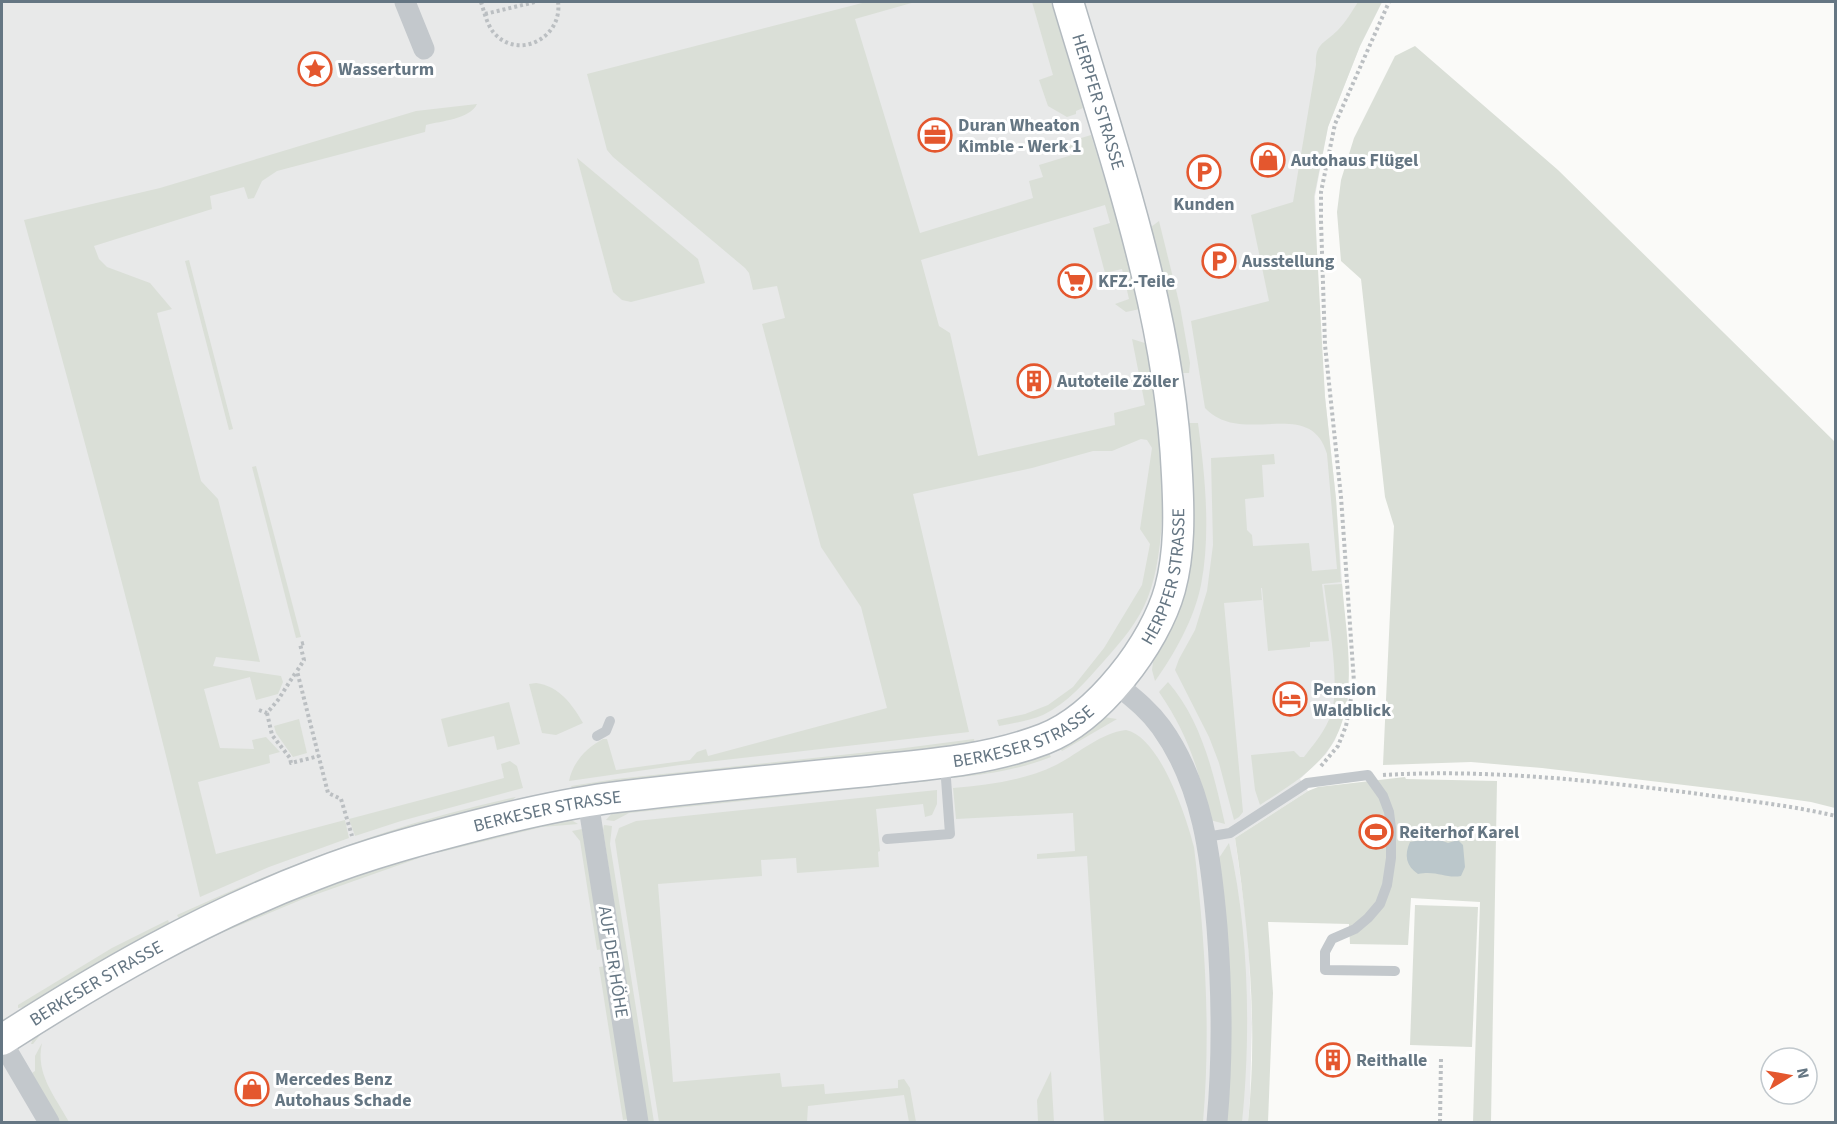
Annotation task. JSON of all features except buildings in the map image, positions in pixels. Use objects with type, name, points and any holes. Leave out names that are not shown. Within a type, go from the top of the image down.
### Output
[{"type":"main road","name":"HERPFER STRASSE","points":[[1068,2],[1147,271],[1165,357],[1176,447],[1178,535],[1170,591],[1161,615],[1139,653],[1115,683]]},
{"type":"main road","name":"BERKESER STRASSE","points":[[2,1041],[65,999],[140,956],[313,875],[363,858],[463,828],[588,801],[945,763],[1005,752],[1049,737],[1084,715],[1115,683]]},
{"type":"street","points":[[405,2],[424,49]]},
{"type":"street","points":[[1115,683],[1144,706],[1161,727],[1174,749],[1194,794],[1206,837],[1215,909],[1221,1000],[1222,1050],[1217,1122]]},
{"type":"street","name":"AUF DER HÖHE","points":[[588,801],[638,1122]]},
{"type":"street","points":[[2,1041],[49,1122]]},
{"type":"lane","points":[[597,736],[606,731],[610,721]]},
{"type":"lane","points":[[888,839],[950,834],[945,763]]},
{"type":"lane","points":[[1206,837],[1230,833],[1307,783],[1368,775],[1383,796],[1389,812],[1391,858],[1387,885],[1380,904],[1368,918],[1355,929],[1332,939],[1325,952],[1325,970],[1395,971]]},
{"type":"path","points":[[481,2],[493,32],[502,39],[522,46],[540,41],[548,34],[559,10],[558,2]]},
{"type":"path","points":[[485,14],[535,2]]},
{"type":"path","points":[[1307,783],[1338,746],[1346,726],[1354,682],[1341,497],[1326,345],[1322,192],[1335,124],[1389,2]]},
{"type":"path","points":[[267,713],[294,678],[304,660],[300,644],[304,643]]},
{"type":"path","points":[[297,671],[328,794],[341,799],[353,840]]},
{"type":"path","points":[[259,710],[267,713]]},
{"type":"path","points":[[267,713],[272,735],[290,758],[291,763],[319,756]]},
{"type":"path","points":[[1368,775],[1459,773],[1575,779],[1742,800],[1836,816]]},
{"type":"path","points":[[1440,1122],[1442,1058]]},
{"type":"shaded area","points":[[2,2],[1382,2],[1360,46],[1328,127],[1315,196],[1319,317],[1336,499],[1348,665],[1348,700],[1335,740],[1326,754],[1300,779],[1308,791],[1235,838],[1248,933],[1252,1023],[1248,1122],[2,1122]]},
{"type":"shaded area","points":[[866,2],[915,2],[855,19],[920,233],[1033,198],[1029,181],[1043,177],[1039,165],[1072,155],[1068,142],[1091,135],[1124,242],[1140,309],[1126,312],[1115,304],[1129,299],[1122,269],[1105,273],[1093,228],[1110,223],[1105,205],[921,260],[939,326],[950,333],[978,456],[1115,425],[1114,413],[1145,405],[1132,339],[1148,344],[1160,437],[1162,506],[1156,570],[1148,597],[1135,623],[1123,639],[1069,698],[1043,715],[999,726],[997,720],[1025,714],[1048,705],[1073,687],[1104,648],[1142,585],[1150,544],[1140,529],[1152,448],[1147,440],[1141,439],[1112,451],[1093,451],[1032,468],[913,494],[969,732],[680,765],[569,781],[581,756],[603,739],[607,739],[616,770],[690,760],[697,752],[706,749],[708,756],[887,708],[861,607],[821,547],[762,324],[785,318],[777,286],[753,290],[749,273],[745,268],[613,157],[607,150],[587,74]]},
{"type":"shaded area","points":[[1032,2],[1051,2],[1083,108],[1076,111],[1076,114],[1067,117],[1048,106],[1039,80],[1053,75]]},
{"type":"shaded area","points":[[1358,2],[1382,2],[1360,46],[1328,127],[1314,197],[1325,397],[1336,499],[1341,582],[1322,584],[1329,641],[1310,642],[1310,647],[1268,651],[1262,588],[1262,600],[1224,603],[1243,812],[1234,820],[1219,763],[1209,737],[1175,670],[1195,630],[1207,591],[1213,545],[1211,458],[1274,454],[1275,464],[1262,465],[1264,497],[1245,499],[1247,530],[1252,535],[1253,546],[1309,543],[1312,571],[1337,569],[1327,454],[1318,437],[1306,428],[1291,424],[1238,424],[1220,419],[1205,408],[1191,321],[1269,301],[1251,215],[1293,202],[1317,52],[1321,44],[1344,24]]},
{"type":"shaded area","points":[[1415,46],[1558,170],[1835,442],[1835,808],[1811,802],[1726,790],[1542,768],[1471,762],[1383,765],[1394,526],[1385,497],[1361,279],[1341,261],[1337,212],[1341,180],[1354,138],[1395,56]]},
{"type":"shaded area","points":[[477,104],[462,116],[426,125],[425,132],[277,171],[262,181],[254,198],[248,199],[244,187],[210,196],[212,209],[94,246],[99,259],[107,267],[150,283],[172,309],[157,313],[201,481],[218,499],[260,662],[216,657],[213,666],[281,676],[283,682],[278,694],[256,700],[250,677],[204,689],[220,748],[254,749],[252,740],[266,737],[280,752],[269,755],[270,763],[198,782],[216,854],[345,820],[349,838],[269,867],[200,897],[159,727],[24,220],[160,188],[416,111]]},
{"type":"shaded area","points":[[577,158],[698,259],[705,283],[631,302],[622,300],[613,292]]},
{"type":"shaded area","points":[[1159,221],[1180,306],[1190,363],[1189,373],[1177,373],[1147,230]]},
{"type":"shaded area","points":[[189,260],[233,429],[229,430],[185,261]]},
{"type":"shaded area","points":[[1184,423],[1198,423],[1206,504],[1204,565],[1198,598],[1189,623],[1170,659],[1155,681],[1152,670]]},
{"type":"shaded area","points":[[256,466],[301,637],[296,638],[252,467]]},
{"type":"shaded area","points":[[1342,584],[1349,672],[1348,695],[1337,736],[1325,754],[1310,769],[1260,805],[1255,790],[1251,755],[1294,751],[1300,757],[1304,757],[1329,720],[1335,686],[1331,632],[1324,585]]},
{"type":"shaded area","points":[[1168,682],[1180,697],[1198,731],[1211,768],[1225,824],[1210,820],[1191,753],[1178,723],[1159,692]]},
{"type":"shaded area","points":[[536,683],[552,688],[564,697],[583,723],[556,735],[542,733],[529,684]]},
{"type":"shaded area","points":[[509,702],[520,744],[497,750],[494,736],[448,747],[441,719]]},
{"type":"shaded area","points":[[1104,717],[1117,719],[1062,751],[1057,745],[1097,719]]},
{"type":"shaded area","points":[[299,719],[307,753],[293,757],[276,733],[274,726]]},
{"type":"shaded area","points":[[1126,730],[1138,736],[1150,747],[1160,762],[1178,798],[1194,847],[1206,984],[1207,1053],[1203,1122],[1104,1122],[1087,856],[1037,859],[1037,854],[1075,851],[1073,813],[956,819],[953,788],[992,784],[1031,775],[1056,765],[1107,735]]},
{"type":"shaded area","points":[[974,739],[976,747],[575,794],[571,786],[616,779]]},
{"type":"shaded area","points":[[1047,750],[1051,757],[1027,765],[953,778],[960,770]]},
{"type":"shaded area","points":[[510,761],[517,766],[523,788],[355,836],[349,819],[504,778],[501,764]]},
{"type":"shaded area","points":[[923,774],[931,781],[629,813],[614,821],[606,820],[613,812]]},
{"type":"shaded area","points":[[1405,777],[1406,779],[1497,781],[1491,1122],[1473,1122],[1480,902],[1411,898],[1408,945],[1350,944],[1349,924],[1268,922],[1273,993],[1268,1122],[1248,1122],[1252,1016],[1248,944],[1235,838],[1308,791],[1318,787]]},
{"type":"shaded area","points":[[937,790],[937,804],[932,815],[925,817],[923,804],[876,809],[880,851],[878,852],[879,867],[797,873],[796,858],[761,860],[762,876],[658,884],[673,1082],[780,1073],[782,1087],[824,1084],[825,1094],[898,1088],[898,1080],[904,1079],[910,1088],[916,1122],[909,1122],[904,1095],[808,1106],[807,1122],[659,1122],[615,840],[619,828],[636,821]]},
{"type":"shaded area","points":[[516,797],[502,808],[181,922],[177,915],[301,862],[386,832]]},
{"type":"shaded area","points":[[568,818],[578,824],[542,827],[437,853],[435,845]]},
{"type":"shaded area","points":[[604,825],[612,826],[610,844],[654,1122],[647,1122]]},
{"type":"shaded area","points":[[582,829],[603,949],[597,950],[580,841],[572,831]]},
{"type":"shaded area","points":[[1437,839],[1448,843],[1458,840],[1463,845],[1465,867],[1461,876],[1418,874],[1414,871],[1407,860],[1410,842]]},
{"type":"shaded area","points":[[1229,843],[1241,911],[1246,982],[1247,1054],[1242,1122],[1226,1122],[1219,858]]},
{"type":"shaded area","points":[[417,851],[419,858],[303,899],[219,934],[151,968],[58,1021],[44,1030],[31,1044],[34,1035],[207,931]]},
{"type":"shaded area","points":[[1415,905],[1478,907],[1472,1047],[1410,1045]]},
{"type":"shaded area","points":[[168,920],[171,928],[27,1007],[18,1008],[18,1005],[112,948]]},
{"type":"shaded area","points":[[606,966],[629,1119],[623,1120],[599,967]]},
{"type":"shaded area","points":[[42,1043],[41,1065],[44,1075],[52,1094],[69,1122],[59,1122],[32,1073],[35,1071],[35,1056]]},
{"type":"shaded area","points":[[1051,1071],[1054,1122],[1038,1122],[1037,1100]]},
{"type":"place","name":"Wasserturm","points":[[315,69]]},
{"type":"place","name":"Duran Wheaton Kimble - Werk 1","points":[[935,135]]},
{"type":"place","name":"Autohaus Flügel","points":[[1268,160]]},
{"type":"place","name":"Kunden","points":[[1204,172]]},
{"type":"place","name":"Ausstellung","points":[[1219,261]]},
{"type":"place","name":"KFZ.-Teile","points":[[1075,281]]},
{"type":"place","name":"Autoteile Zöller","points":[[1034,381]]},
{"type":"place","name":"Pension Waldblick","points":[[1290,699]]},
{"type":"place","name":"Reiterhof Karel","points":[[1376,832]]},
{"type":"place","name":"Reithalle","points":[[1333,1060]]},
{"type":"place","name":"Mercedes Benz Autohaus Schade","points":[[252,1089]]}]
